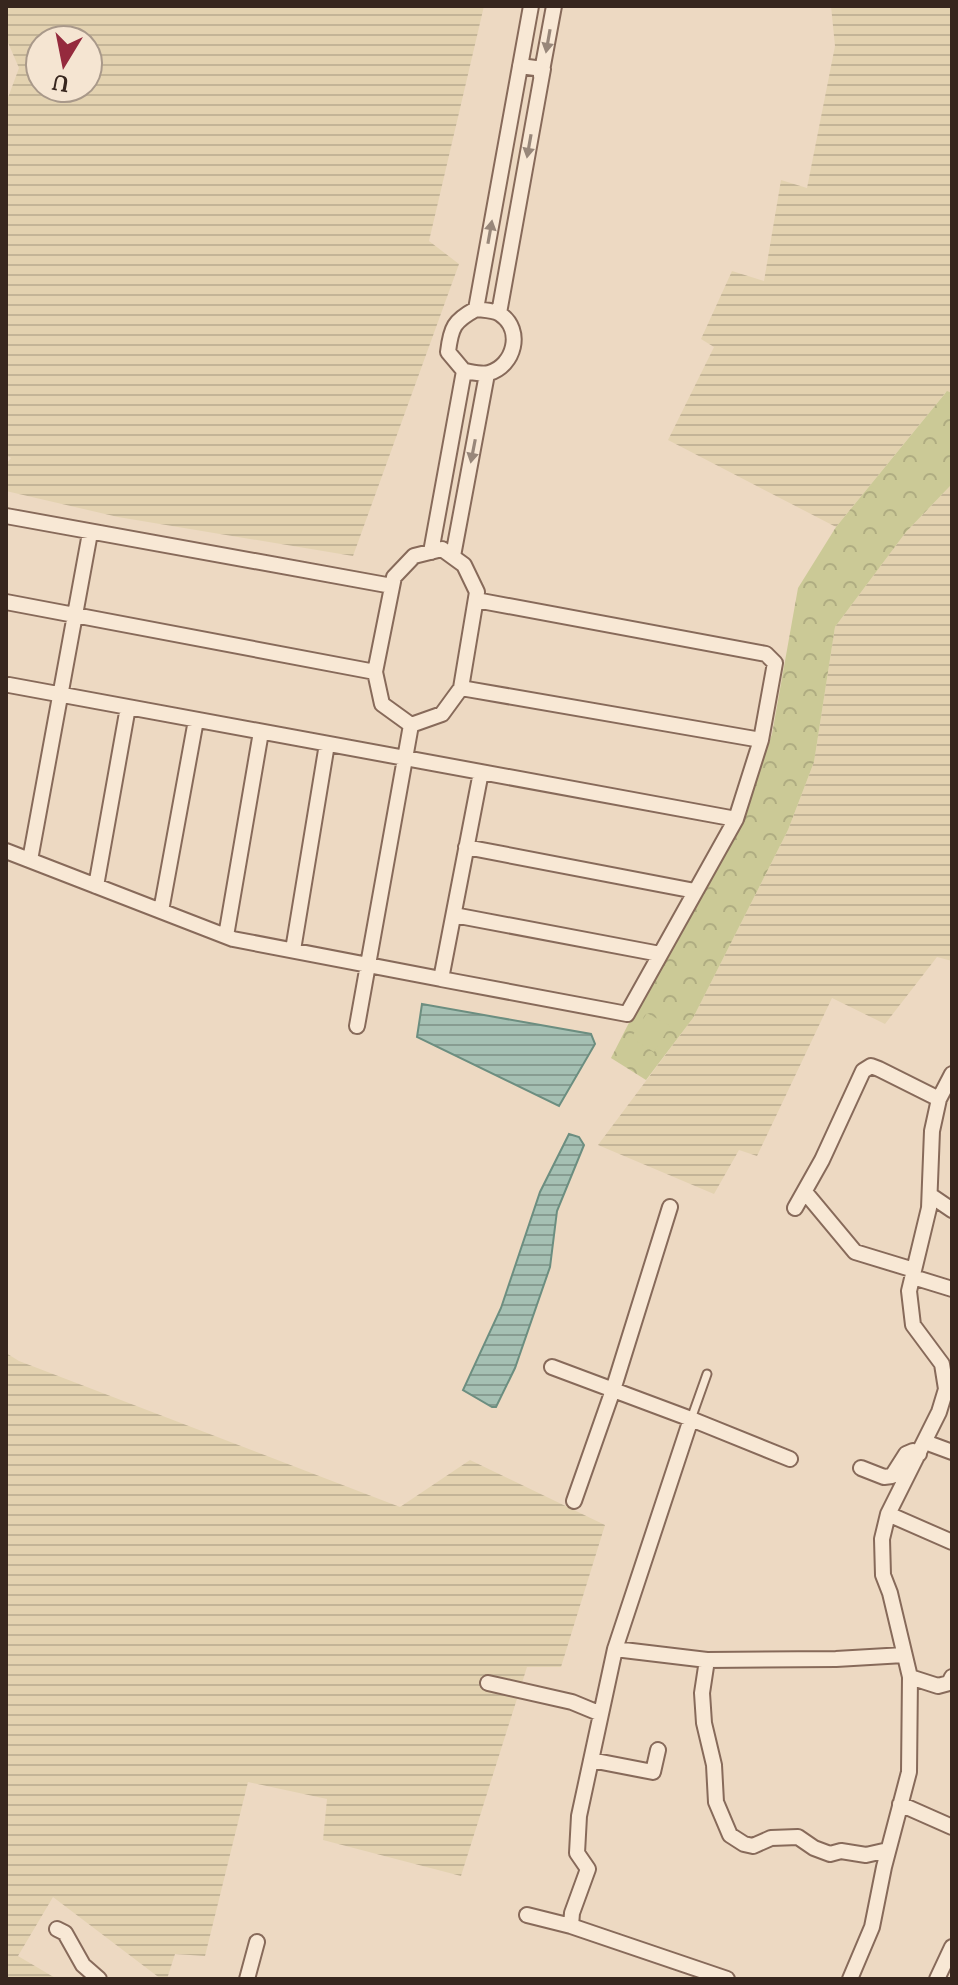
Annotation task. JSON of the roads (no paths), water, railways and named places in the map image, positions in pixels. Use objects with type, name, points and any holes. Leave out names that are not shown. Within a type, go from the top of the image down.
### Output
[{"type":"street","points":[[476,309],[531,6]]},
{"type":"street","points":[[499,313],[554,6]]},
{"type":"street","points":[[520,66],[542,73]]},
{"type":"street","points":[[476,309],[499,313],[512,328],[514,347],[505,364],[487,374],[464,371],[448,352],[450,335],[458,319],[476,309]]},
{"type":"street","points":[[431,552],[464,371]]},
{"type":"street","points":[[453,556],[487,374]]},
{"type":"street","points":[[6,516],[392,586]]},
{"type":"street","points":[[30,860],[90,533]]},
{"type":"street","points":[[442,549],[464,565],[477,592],[461,688],[442,714],[411,725],[382,704],[375,672],[394,577],[414,556],[442,549]]},
{"type":"street","points":[[6,851],[226,936],[627,1014],[736,819],[761,740],[775,663],[766,654],[476,600]]},
{"type":"street","points":[[6,602],[375,672]]},
{"type":"street","points":[[9,685],[736,819]]},
{"type":"street","points":[[461,688],[761,740]]},
{"type":"street","points":[[96,886],[128,707]]},
{"type":"street","points":[[161,911],[196,720]]},
{"type":"street","points":[[357,1026],[411,725]]},
{"type":"street","points":[[226,936],[261,732]]},
{"type":"street","points":[[293,950],[327,744]]},
{"type":"street","points":[[441,979],[481,772]]},
{"type":"street","points":[[466,847],[695,891]]},
{"type":"street","points":[[454,915],[660,954]]},
{"type":"street","points":[[795,1208],[863,1071],[871,1066],[939,1099]]},
{"type":"street","points":[[850,1979],[872,1927],[909,1772],[910,1677],[883,1575],[882,1539],[888,1514],[922,1448],[946,1389],[942,1364],[913,1325],[909,1291],[930,1195],[929,1154],[939,1099],[950,1082]]},
{"type":"street","points":[[805,1192],[855,1252],[952,1289]]},
{"type":"street","points":[[930,1195],[952,1210]]},
{"type":"street","points":[[574,1501],[613,1390],[670,1207]]},
{"type":"street","points":[[552,1367],[790,1459]]},
{"type":"street","points":[[571,1926],[572,1913],[588,1869],[577,1853],[579,1816],[615,1649],[691,1419]]},
{"type":"street","points":[[861,1468],[884,1477],[892,1476],[906,1454],[913,1451],[922,1448],[952,1452]]},
{"type":"street","points":[[888,1514],[952,1542]]},
{"type":"street","points":[[615,1649],[707,1660],[904,1655]]},
{"type":"street","points":[[707,1660],[702,1693],[704,1723],[714,1765],[716,1802],[730,1835],[753,1846],[771,1838],[798,1837],[830,1854],[841,1851],[866,1855],[888,1850]]},
{"type":"street","points":[[910,1677],[938,1686],[949,1683],[952,1677]]},
{"type":"street","points":[[488,1683],[539,1704],[572,1702],[601,1714]]},
{"type":"street","points":[[591,1760],[653,1772],[658,1750]]},
{"type":"street","points":[[900,1804],[952,1827]]},
{"type":"street","points":[[527,1915],[571,1926],[727,1979]]},
{"type":"street","points":[[57,1929],[65,1933],[83,1965],[99,1979]]},
{"type":"street","points":[[247,1979],[257,1942]]},
{"type":"street","points":[[937,1979],[952,1947]]},
{"type":"lane","points":[[691,1419],[707,1374]]}]
